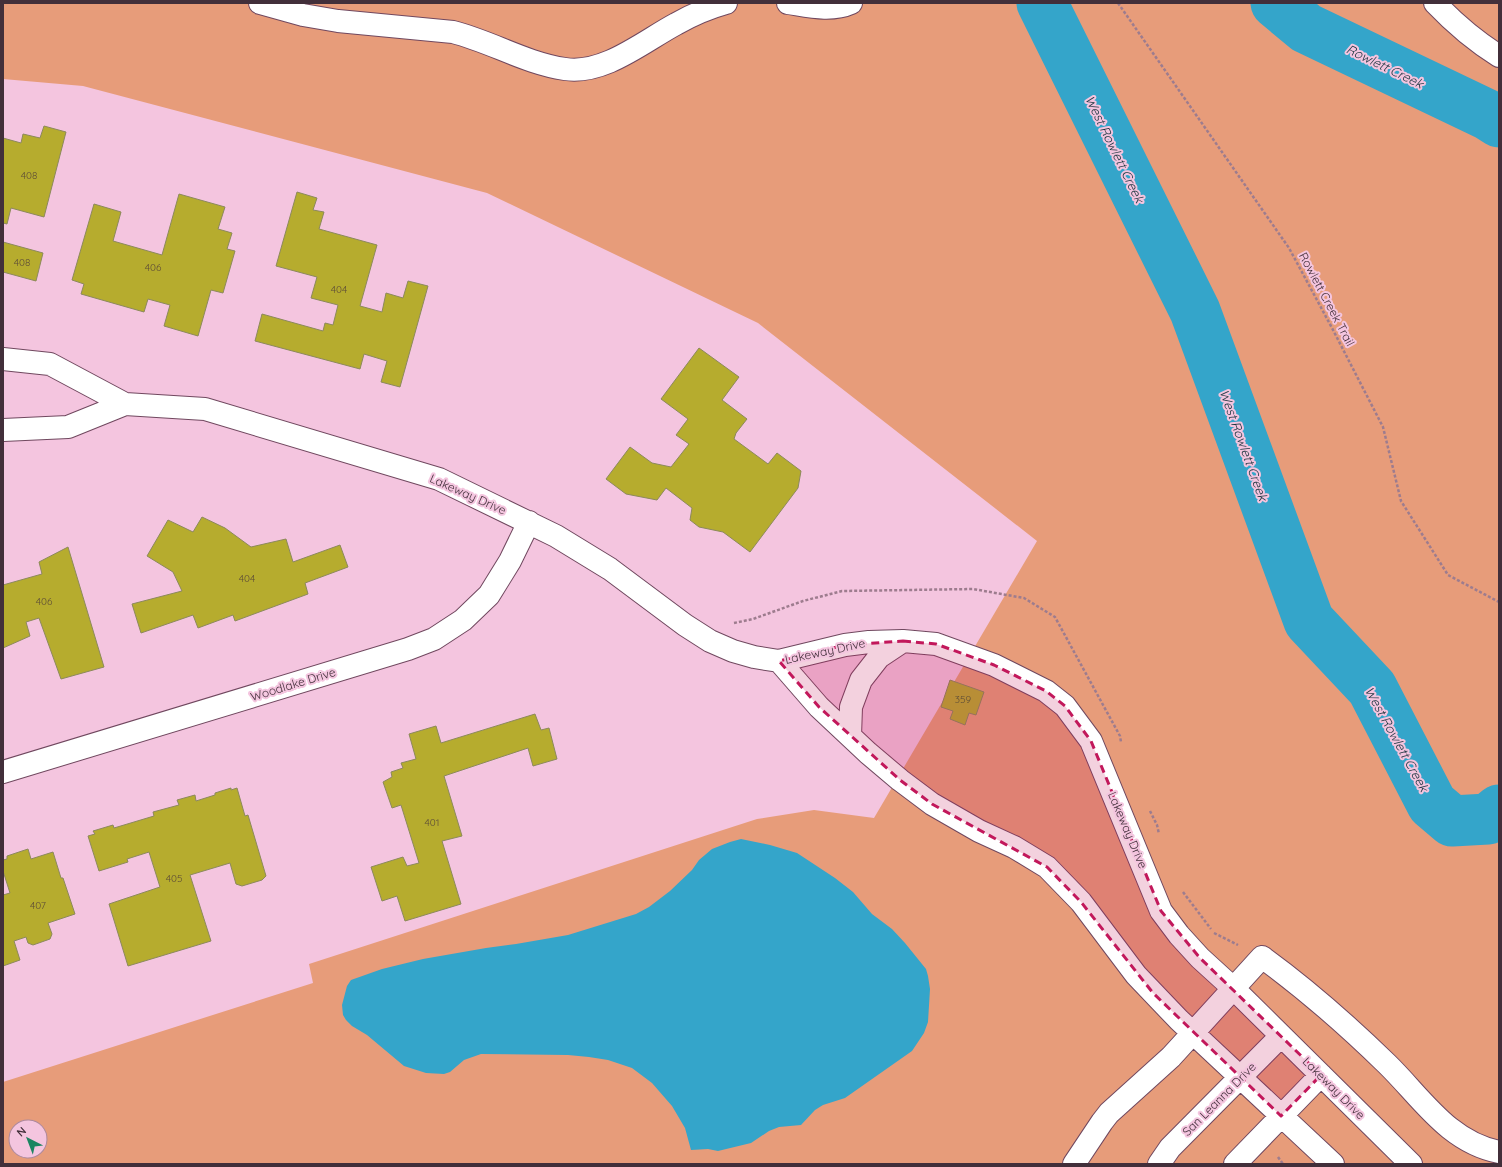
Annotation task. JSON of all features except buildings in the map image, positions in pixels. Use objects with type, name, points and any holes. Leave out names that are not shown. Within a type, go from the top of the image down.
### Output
[{"type":"street","points":[[260,3],[303,15],[453,32],[470,36],[539,64],[567,69],[599,65],[619,58],[675,24],[707,9],[726,3]]},
{"type":"street","points":[[788,3],[816,8],[836,7],[851,3]]},
{"type":"street","points":[[1435,3],[1476,42],[1499,56]]},
{"type":"street","name":"Lakeway Drive","points":[[3,359],[50,364],[125,404],[205,409],[439,479],[556,536],[610,569],[685,625],[710,641],[754,658],[779,661],[844,644],[904,640],[936,644],[994,665],[1046,691],[1065,706],[1091,741],[1162,911],[1179,935],[1200,958],[1234,989],[1411,1164]]},
{"type":"street","name":"Lakeway Drive","points":[[3,430],[68,427],[125,404]]},
{"type":"street","name":"Woodlake Drive","points":[[3,772],[434,640],[463,620],[489,595],[510,561],[529,522]]},
{"type":"street","points":[[850,736],[851,707],[861,680],[879,657],[904,640]]},
{"type":"street","name":"Lakeway Drive","points":[[779,661],[819,707],[900,780],[932,804],[1014,847],[1047,867],[1081,902],[1136,975],[1193,1033],[1333,1164]]},
{"type":"street","points":[[1074,1164],[1109,1113],[1157,1071],[1234,989],[1262,956],[1281,970],[1346,1026],[1388,1065],[1444,1124],[1462,1138],[1473,1144],[1499,1152]]},
{"type":"street","name":"San Leanna Drive","points":[[1159,1164],[1170,1148],[1281,1036]]},
{"type":"street","points":[[1235,1164],[1321,1075]]},
{"type":"path","name":"Rowlett Creek Trail","points":[[1118,3],[1289,248],[1383,427],[1401,501],[1448,576],[1499,602]]},
{"type":"path","points":[[730,624],[753,619],[803,601],[822,596]]},
{"type":"highlighted area","points":[[903,641],[936,644],[994,665],[1046,691],[1065,706],[1091,741],[1161,911],[1200,958],[1321,1075],[1281,1116],[1153,993],[1081,902],[1047,867],[932,804],[900,780],[819,707],[779,661],[845,645]]},
{"type":"shaded area","points":[[3,3],[1499,3],[1499,1164],[3,1164],[3,1082],[313,983],[309,964],[757,819],[814,810],[874,818],[1037,541],[758,323],[487,193],[83,86],[3,79]]},
{"type":"water","points":[[741,839],[770,845],[797,853],[835,878],[853,892],[872,914],[892,929],[926,969],[928,976],[930,989],[928,1022],[924,1033],[912,1051],[845,1098],[823,1105],[815,1110],[801,1125],[779,1127],[769,1131],[751,1143],[718,1151],[708,1149],[691,1150],[685,1128],[672,1106],[652,1083],[632,1068],[608,1060],[568,1055],[481,1054],[464,1060],[450,1072],[444,1074],[426,1073],[404,1066],[367,1035],[352,1026],[343,1015],[342,1005],[347,986],[351,980],[382,969],[423,959],[568,935],[636,914],[649,907],[670,891],[692,870],[699,860],[712,849]]},
{"type":"waterway","name":"West Rowlett Creek","points":[[1042,3],[1195,311],[1309,621],[1372,688],[1432,804],[1452,821],[1488,819],[1499,810]]},
{"type":"waterway","name":"Rowlett Creek","points":[[1276,3],[1306,28],[1488,115],[1499,122]]}]
